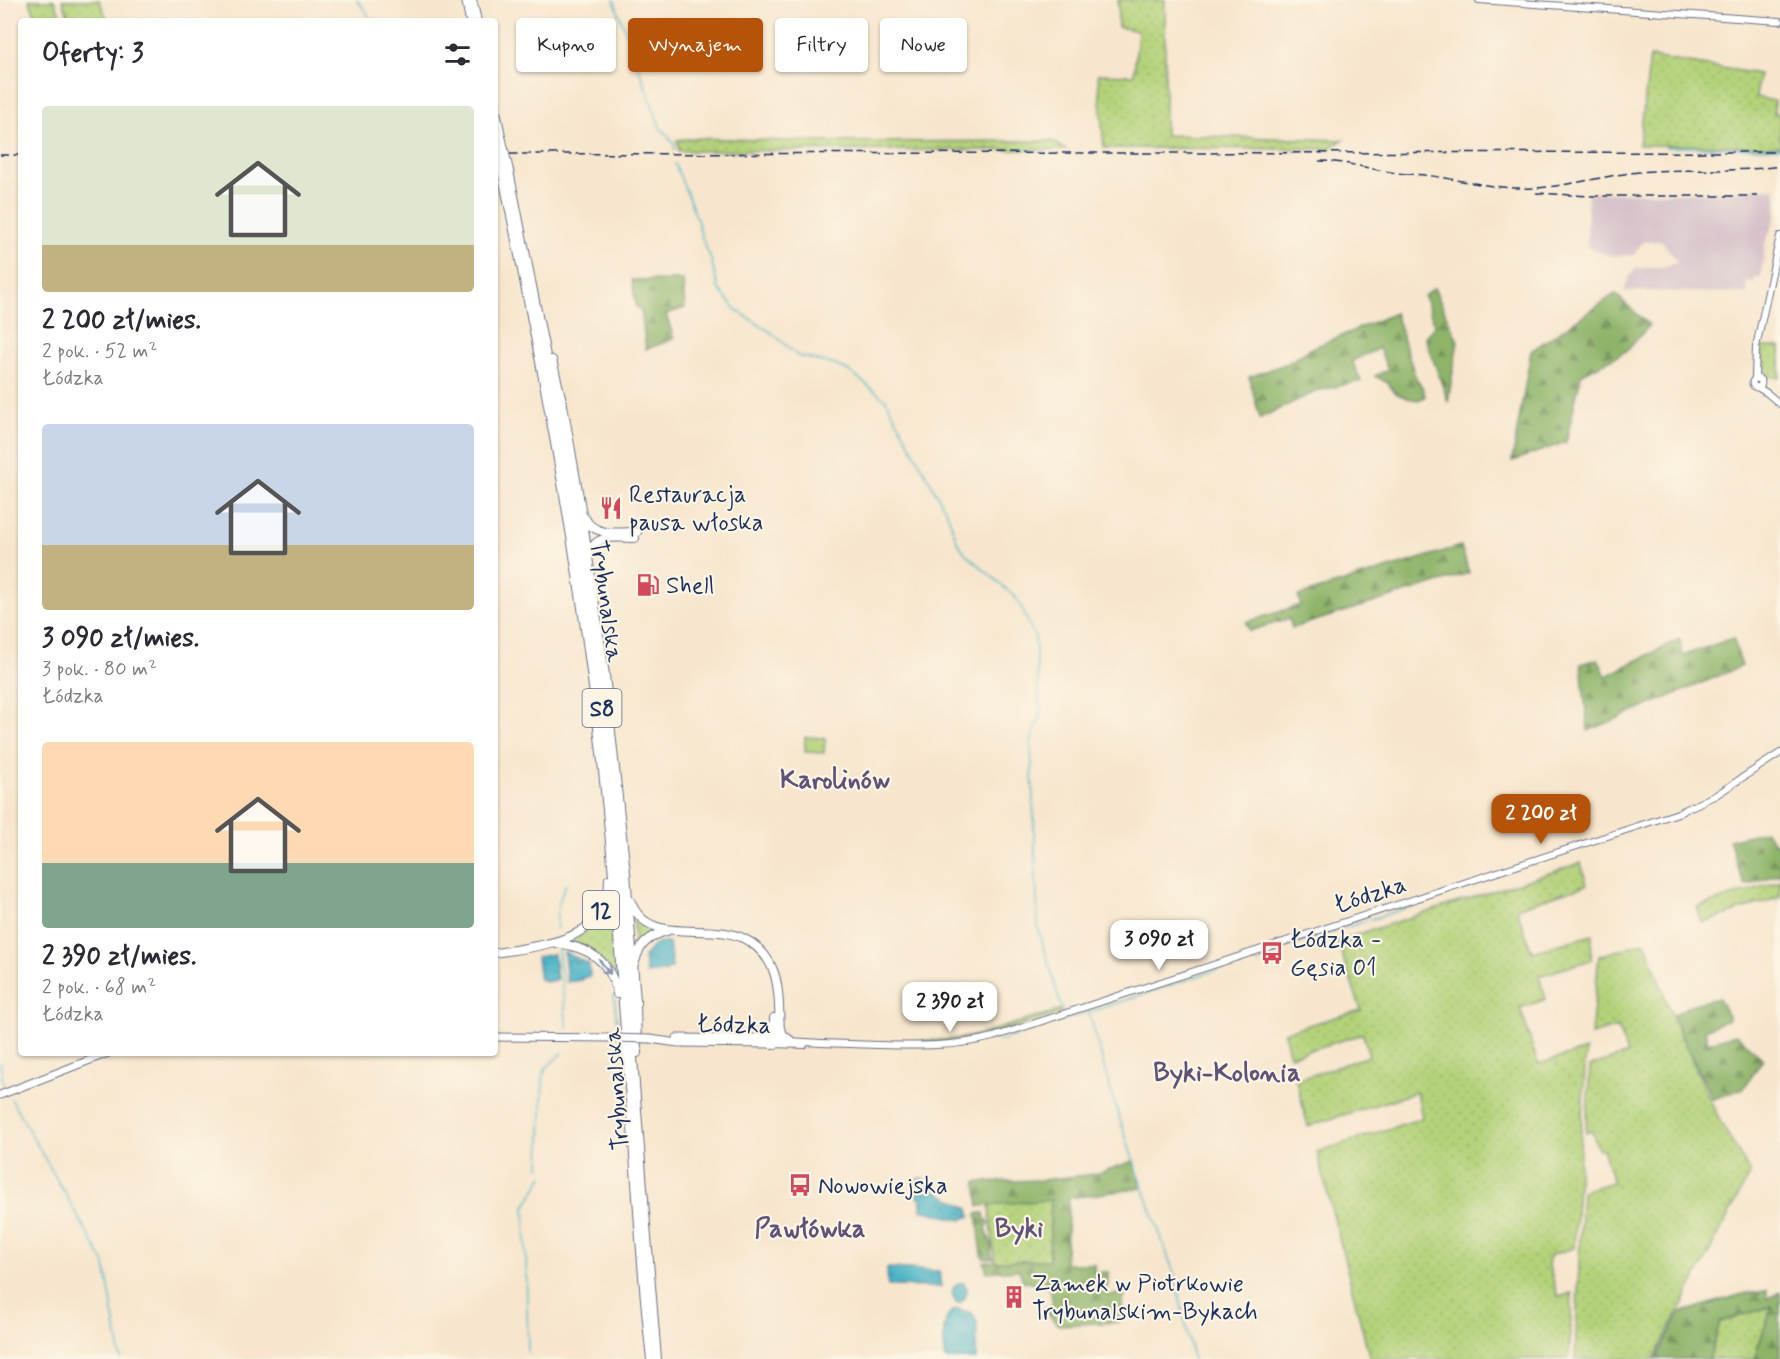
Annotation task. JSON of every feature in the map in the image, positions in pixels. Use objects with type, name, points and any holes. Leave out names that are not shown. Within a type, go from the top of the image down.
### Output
[{"type":"highway","points":[[466,0],[469,18]]},
{"type":"highway","points":[[472,0],[476,18]]},
{"type":"highway","name":"Trybunalska","points":[[498,137],[568,516],[594,698],[610,852],[651,1359]]},
{"type":"highway","name":"Trybunalska","points":[[505,172],[540,321],[574,508],[601,700],[616,843],[657,1359]]},
{"type":"highway","points":[[540,321],[561,395],[581,508],[611,728],[626,873],[633,973],[637,1053],[636,1099]]},
{"type":"highway","points":[[581,508],[587,523],[596,530],[636,535],[598,540],[592,547],[590,563]]},
{"type":"highway","name":"12","points":[[498,952],[555,943],[581,932],[598,915],[607,896],[610,852]]},
{"type":"highway","name":"12","points":[[626,873],[631,902],[638,915],[651,925],[671,930],[728,932],[753,944],[765,962],[774,985],[777,1026],[775,1042]]},
{"type":"highway","points":[[633,973],[636,954],[643,944],[654,935],[671,930]]},
{"type":"highway","points":[[555,943],[584,949],[596,956],[607,967],[616,988],[625,1034]]},
{"type":"highway","points":[[750,1039],[765,1036],[777,1026],[790,1040]]},
{"type":"main road","points":[[1479,0],[1780,21]]},
{"type":"main road","points":[[1780,236],[1756,347],[1758,382],[1780,404]]},
{"type":"main road","name":"Łódzka","points":[[650,1039],[678,1043],[775,1042],[920,1046],[958,1044],[993,1037],[1676,813],[1716,795],[1780,753]]},
{"type":"main road","name":"Łódzka","points":[[498,1037],[750,1039],[775,1042],[790,1040],[817,1044]]},
{"type":"main road","points":[[0,1095],[100,1056]]},
{"type":"shaded area","points":[[1751,188],[1775,188],[1776,215],[1765,244],[1761,277],[1755,277],[1755,282],[1747,282],[1747,293],[1624,291],[1628,279],[1636,268],[1660,268],[1678,262],[1662,241],[1642,242],[1634,255],[1611,256],[1587,247],[1588,193],[1711,193],[1750,190]]},
{"type":"green space","points":[[29,0],[54,0],[62,18],[37,18]]},
{"type":"green space","points":[[62,0],[99,0],[107,18],[69,18]]},
{"type":"green space","points":[[1118,0],[1165,0],[1165,135],[1343,140],[1328,149],[1104,148],[1098,74],[1134,75],[1138,31],[1118,27]]},
{"type":"green space","points":[[1650,57],[1759,74],[1756,97],[1774,101],[1774,113],[1780,114],[1780,146],[1639,145]]},
{"type":"green space","points":[[696,138],[830,142],[1052,141],[1066,150],[679,151],[677,140]]},
{"type":"green space","points":[[632,280],[683,280],[685,308],[666,314],[674,339],[646,349],[641,310],[636,307]]},
{"type":"green space","points":[[1434,288],[1458,341],[1448,401],[1425,337],[1435,326],[1424,296]]},
{"type":"green space","points":[[1615,294],[1649,325],[1628,350],[1581,375],[1566,442],[1512,461],[1531,351]]},
{"type":"green space","points":[[1395,313],[1416,379],[1423,388],[1425,397],[1418,400],[1395,393],[1388,383],[1375,376],[1388,370],[1379,348],[1352,361],[1361,381],[1317,391],[1260,418],[1249,377],[1288,363],[1310,349]]},
{"type":"green space","points":[[1762,347],[1780,347],[1780,378],[1766,372],[1762,363]]},
{"type":"green space","points":[[1461,546],[1469,573],[1292,628],[1289,619],[1249,631],[1246,622],[1301,605],[1298,596]]},
{"type":"green space","points":[[1733,638],[1742,666],[1588,731],[1581,664],[1598,659],[1606,676],[1680,639],[1682,656]]},
{"type":"green space","points":[[805,737],[825,738],[824,753],[805,752]]},
{"type":"green space","points":[[1765,831],[1774,843],[1780,845],[1780,874],[1745,885],[1729,840]]},
{"type":"green space","points":[[1581,863],[1587,885],[1519,907],[1517,910],[1532,952],[1592,935],[1591,960],[1539,976],[1546,999],[1520,1008],[1538,1064],[1586,1050],[1574,1248],[1551,1255],[1548,1262],[1558,1297],[1572,1293],[1569,1359],[1370,1359],[1317,1152],[1422,1118],[1417,1092],[1308,1126],[1296,1080],[1369,1056],[1363,1034],[1290,1056],[1284,1032],[1361,1010],[1337,941]]},
{"type":"green space","points":[[1780,881],[1780,897],[1702,923],[1697,907]]},
{"type":"green space","points":[[610,896],[615,976],[594,953],[566,941],[582,933],[593,923]]},
{"type":"green space","points":[[633,912],[659,930],[635,952]]},
{"type":"green space","points":[[1645,942],[1674,1021],[1720,1121],[1750,1173],[1654,1359],[1575,1359],[1582,1191],[1613,1182],[1603,1149],[1598,1149],[1592,1131],[1586,1132],[1590,1066],[1627,1054],[1618,1027],[1591,1035],[1599,956]]},
{"type":"green space","points":[[1719,998],[1729,1019],[1705,1030],[1708,1043],[1736,1034],[1763,1059],[1744,1088],[1713,1099],[1673,1015],[1693,1004]]},
{"type":"green space","points":[[1060,1010],[1061,1013],[981,1037],[939,1043],[897,1042],[959,1039]]},
{"type":"green space","points":[[1134,1161],[1141,1188],[1069,1198],[1065,1264],[1094,1264],[1094,1273],[1108,1272],[1107,1295],[1125,1294],[1119,1322],[1058,1325],[1047,1313],[1041,1311],[1053,1304],[1050,1288],[1023,1281],[1019,1270],[987,1272],[984,1262],[1049,1260],[1051,1200],[979,1206],[976,1182],[1043,1180],[1095,1174]]},
{"type":"green space","points":[[1051,1199],[1049,1260],[995,1262],[989,1205]]},
{"type":"green space","points":[[984,1213],[985,1220],[989,1223],[986,1229],[992,1246],[993,1259],[983,1258],[982,1255],[977,1214]]},
{"type":"green space","points":[[1767,1290],[1767,1299],[1780,1292],[1780,1359],[1754,1359],[1772,1306],[1720,1322],[1709,1359],[1656,1359],[1680,1313],[1746,1293],[1759,1293]]},
{"type":"green space","points":[[1773,1306],[1754,1359],[1709,1359],[1720,1322]]},
{"type":"water","points":[[669,942],[672,968],[646,974],[644,957],[655,944]]},
{"type":"water","points":[[564,952],[589,964],[590,976],[582,980],[567,982]]},
{"type":"water","points":[[554,954],[557,980],[545,982],[544,979],[540,980],[537,957]]},
{"type":"water","points":[[922,1178],[938,1192],[969,1209],[971,1216],[961,1220],[921,1210],[921,1200],[915,1193],[914,1180]]},
{"type":"water","points":[[887,1269],[939,1271],[941,1287],[888,1286]]},
{"type":"water","points":[[958,1283],[964,1283],[967,1291],[960,1303],[956,1303],[952,1293]]},
{"type":"water","points":[[957,1309],[972,1313],[977,1321],[976,1359],[945,1359],[945,1323],[951,1312]]},
{"type":"waterway","points":[[357,0],[369,18]]},
{"type":"waterway","points":[[614,0],[660,127],[674,144],[675,150]]},
{"type":"waterway","points":[[1666,147],[1780,148]]},
{"type":"waterway","points":[[675,164],[711,259],[718,288],[736,310],[772,333],[798,356],[832,364],[849,371],[886,400],[948,515],[957,541],[965,553],[1020,604],[1035,638],[1040,715],[1031,742],[1038,928],[1063,1012]]},
{"type":"waterway","points":[[557,929],[558,906],[566,884]]},
{"type":"waterway","points":[[1426,901],[1457,890]]},
{"type":"waterway","points":[[1341,929],[1421,903]]},
{"type":"waterway","points":[[1299,943],[1335,931]]},
{"type":"waterway","points":[[558,948],[567,1028]]},
{"type":"waterway","points":[[559,949],[568,949]]},
{"type":"waterway","points":[[587,956],[603,972]]},
{"type":"waterway","points":[[1265,963],[1277,961],[1283,956]]},
{"type":"waterway","points":[[1247,960],[1252,959],[1259,964]]},
{"type":"waterway","points":[[1089,1012],[1243,961]]},
{"type":"waterway","points":[[614,995],[617,1024]]},
{"type":"waterway","points":[[1055,1023],[1089,1012],[1110,1089],[1175,1276],[1193,1359]]},
{"type":"waterway","points":[[999,1041],[1049,1025]]},
{"type":"waterway","points":[[540,1167],[543,1075],[546,1068],[562,1053]]},
{"type":"waterway","points":[[0,1063],[3,1084]]},
{"type":"waterway","points":[[11,1099],[105,1264],[121,1359]]},
{"type":"waterway","points":[[528,1353],[525,1207],[543,1176]]},
{"type":"railway","points":[[498,154],[1780,152]]},
{"type":"railway","points":[[0,155],[18,155]]},
{"type":"railway","points":[[1319,161],[1410,174]]},
{"type":"railway","points":[[1404,174],[1503,187],[1532,188],[1639,172],[1780,166]]},
{"type":"railway","points":[[1536,193],[1588,196],[1758,196]]},
{"type":"place","name":"Restauracja pausa włoska","points":[[611,508]]},
{"type":"place","name":"Shell","points":[[648,585]]},
{"type":"place","name":"Łódzka - Gęsia 01","points":[[1272,953]]},
{"type":"place","name":"Nowowiejska","points":[[800,1185]]},
{"type":"place","name":"Zamek w Piotrkowie Trybunalskim-Bykach","points":[[1014,1297]]},
{"type":"district","name":"Karolinów","points":[[835,779]]},
{"type":"district","name":"Byki-Kolonia","points":[[1227,1072]]},
{"type":"district","name":"Pawłówka","points":[[810,1228]]},
{"type":"district","name":"Byki","points":[[1019,1228]]}]
